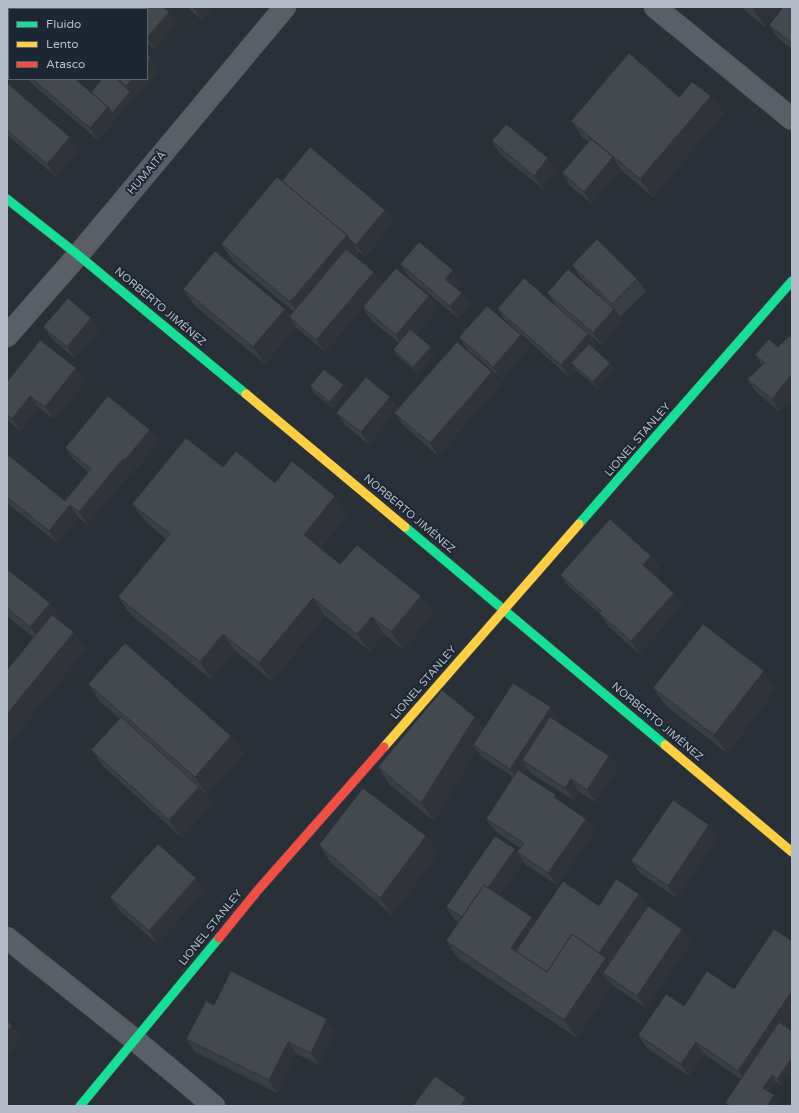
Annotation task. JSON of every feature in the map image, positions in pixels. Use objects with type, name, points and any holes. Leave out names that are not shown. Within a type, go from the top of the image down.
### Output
[{"type":"street","name":"HUMAITÁ","points":[[7,336],[78,255],[285,7]]},
{"type":"street","points":[[655,7],[792,119]]},
{"type":"street","name":"NORBERTO JIMÉNEZ","points":[[7,200],[78,255],[506,610],[792,852]]},
{"type":"street","name":"LIONEL STANLEY","points":[[80,1106],[258,890],[506,610],[792,281]]},
{"type":"street","points":[[7,938],[135,1040],[214,1106]]},
{"type":"building","points":[[91,7],[92,8],[71,8]]},
{"type":"building","points":[[111,7],[163,7],[169,12],[148,37],[148,8]]},
{"type":"building","points":[[783,7],[792,7],[792,43],[769,25]]},
{"type":"building","points":[[629,53],[679,97],[692,82],[711,96],[640,179],[571,121]]},
{"type":"building","points":[[33,80],[76,80],[108,107],[90,128]]},
{"type":"building","points":[[101,80],[117,80],[130,92],[112,113],[108,107],[91,92]]},
{"type":"building","points":[[120,80],[131,80],[126,86]]},
{"type":"building","points":[[7,83],[70,137],[47,164],[7,130]]},
{"type":"building","points":[[506,124],[548,158],[534,176],[492,141]]},
{"type":"building","points":[[591,139],[613,157],[584,192],[562,173]]},
{"type":"building","points":[[310,147],[385,210],[356,245],[347,235],[282,181]]},
{"type":"building","points":[[277,177],[347,235],[290,302],[221,244]]},
{"type":"building","points":[[597,239],[637,279],[612,304],[572,265]]},
{"type":"building","points":[[419,242],[453,270],[445,279],[462,293],[450,306],[400,264]]},
{"type":"building","points":[[346,249],[374,272],[316,340],[289,317]]},
{"type":"building","points":[[215,251],[285,309],[253,347],[183,289]]},
{"type":"building","points":[[396,268],[429,296],[396,335],[363,307]]},
{"type":"building","points":[[568,269],[614,309],[593,333],[547,293]]},
{"type":"building","points":[[524,278],[588,334],[561,365],[497,309]]},
{"type":"building","points":[[68,298],[91,318],[67,347],[43,327]]},
{"type":"building","points":[[487,306],[521,335],[493,367],[459,337]]},
{"type":"building","points":[[410,329],[431,347],[413,367],[393,350]]},
{"type":"building","points":[[789,336],[792,338],[792,374],[772,399],[747,379],[765,363],[755,355],[769,339],[778,347]]},
{"type":"building","points":[[40,340],[76,368],[45,407],[30,396],[12,419],[7,415],[7,382]]},
{"type":"building","points":[[457,342],[492,372],[430,443],[394,413]]},
{"type":"building","points":[[589,344],[610,363],[593,382],[571,363]]},
{"type":"building","points":[[324,369],[344,385],[329,402],[310,386]]},
{"type":"building","points":[[366,377],[390,397],[361,432],[336,413]]},
{"type":"building","points":[[108,396],[150,430],[124,461],[123,459],[79,512],[70,505],[49,531],[7,497],[7,454],[65,501],[91,469],[65,448]]},
{"type":"building","points":[[186,438],[223,467],[236,451],[275,483],[292,461],[335,496],[304,535],[340,564],[357,545],[421,596],[391,632],[372,617],[357,634],[313,598],[259,663],[223,634],[200,662],[118,597],[170,534],[132,504]]},
{"type":"building","points":[[610,519],[651,556],[643,565],[674,593],[631,641],[599,613],[601,611],[560,575]]},
{"type":"building","points":[[7,569],[50,603],[30,627],[7,608]]},
{"type":"building","points":[[52,615],[74,632],[7,714],[7,670]]},
{"type":"building","points":[[703,624],[764,671],[714,735],[653,688]]},
{"type":"building","points":[[125,643],[231,736],[195,777],[88,684]]},
{"type":"building","points":[[513,683],[551,707],[510,769],[473,745]]},
{"type":"building","points":[[442,690],[475,717],[421,803],[378,767]]},
{"type":"building","points":[[121,717],[199,787],[169,820],[91,750]]},
{"type":"building","points":[[550,717],[609,756],[587,790],[571,779],[565,788],[522,760]]},
{"type":"building","points":[[518,770],[556,795],[554,797],[586,819],[548,873],[517,852],[524,843],[486,819]]},
{"type":"building","points":[[363,788],[426,836],[380,898],[319,845]]},
{"type":"building","points":[[673,800],[709,825],[668,886],[631,861]]},
{"type":"building","points":[[495,836],[515,849],[488,888],[484,885],[462,917],[446,907]]},
{"type":"building","points":[[158,844],[196,878],[149,931],[110,897]]},
{"type":"building","points":[[616,879],[639,894],[599,953],[572,934],[547,972],[516,951],[563,881],[599,906]]},
{"type":"building","points":[[484,885],[532,917],[511,948],[547,972],[572,934],[606,958],[564,1020],[446,941]]},
{"type":"building","points":[[648,906],[682,929],[637,996],[603,973]]},
{"type":"building","points":[[774,929],[792,941],[792,991],[738,1071],[696,1042],[681,1064],[638,1035],[666,994],[684,1006],[707,971],[734,989]]},
{"type":"building","points":[[231,971],[327,1019],[311,1053],[288,1042],[269,1080],[186,1039],[206,1001],[214,1005]]},
{"type":"building","points":[[7,1021],[12,1026],[7,1032]]},
{"type":"building","points":[[779,1022],[792,1031],[792,1058],[777,1079],[772,1075],[763,1088],[774,1095],[767,1106],[731,1106],[725,1103]]},
{"type":"building","points":[[435,1076],[466,1098],[460,1106],[413,1106]]},
{"type":"traffic: fast","points":[[7,199],[78,255],[246,394]]},
{"type":"traffic: fast","points":[[579,524],[792,281]]},
{"type":"traffic: fast","points":[[405,527],[665,745]]},
{"type":"traffic: fast","points":[[80,1106],[219,938]]},
{"type":"traffic: slow","points":[[246,394],[405,527]]},
{"type":"traffic: slow","points":[[384,747],[579,524]]},
{"type":"traffic: slow","points":[[665,745],[792,852]]},
{"type":"traffic: jam","points":[[219,938],[258,890],[384,747]]}]
